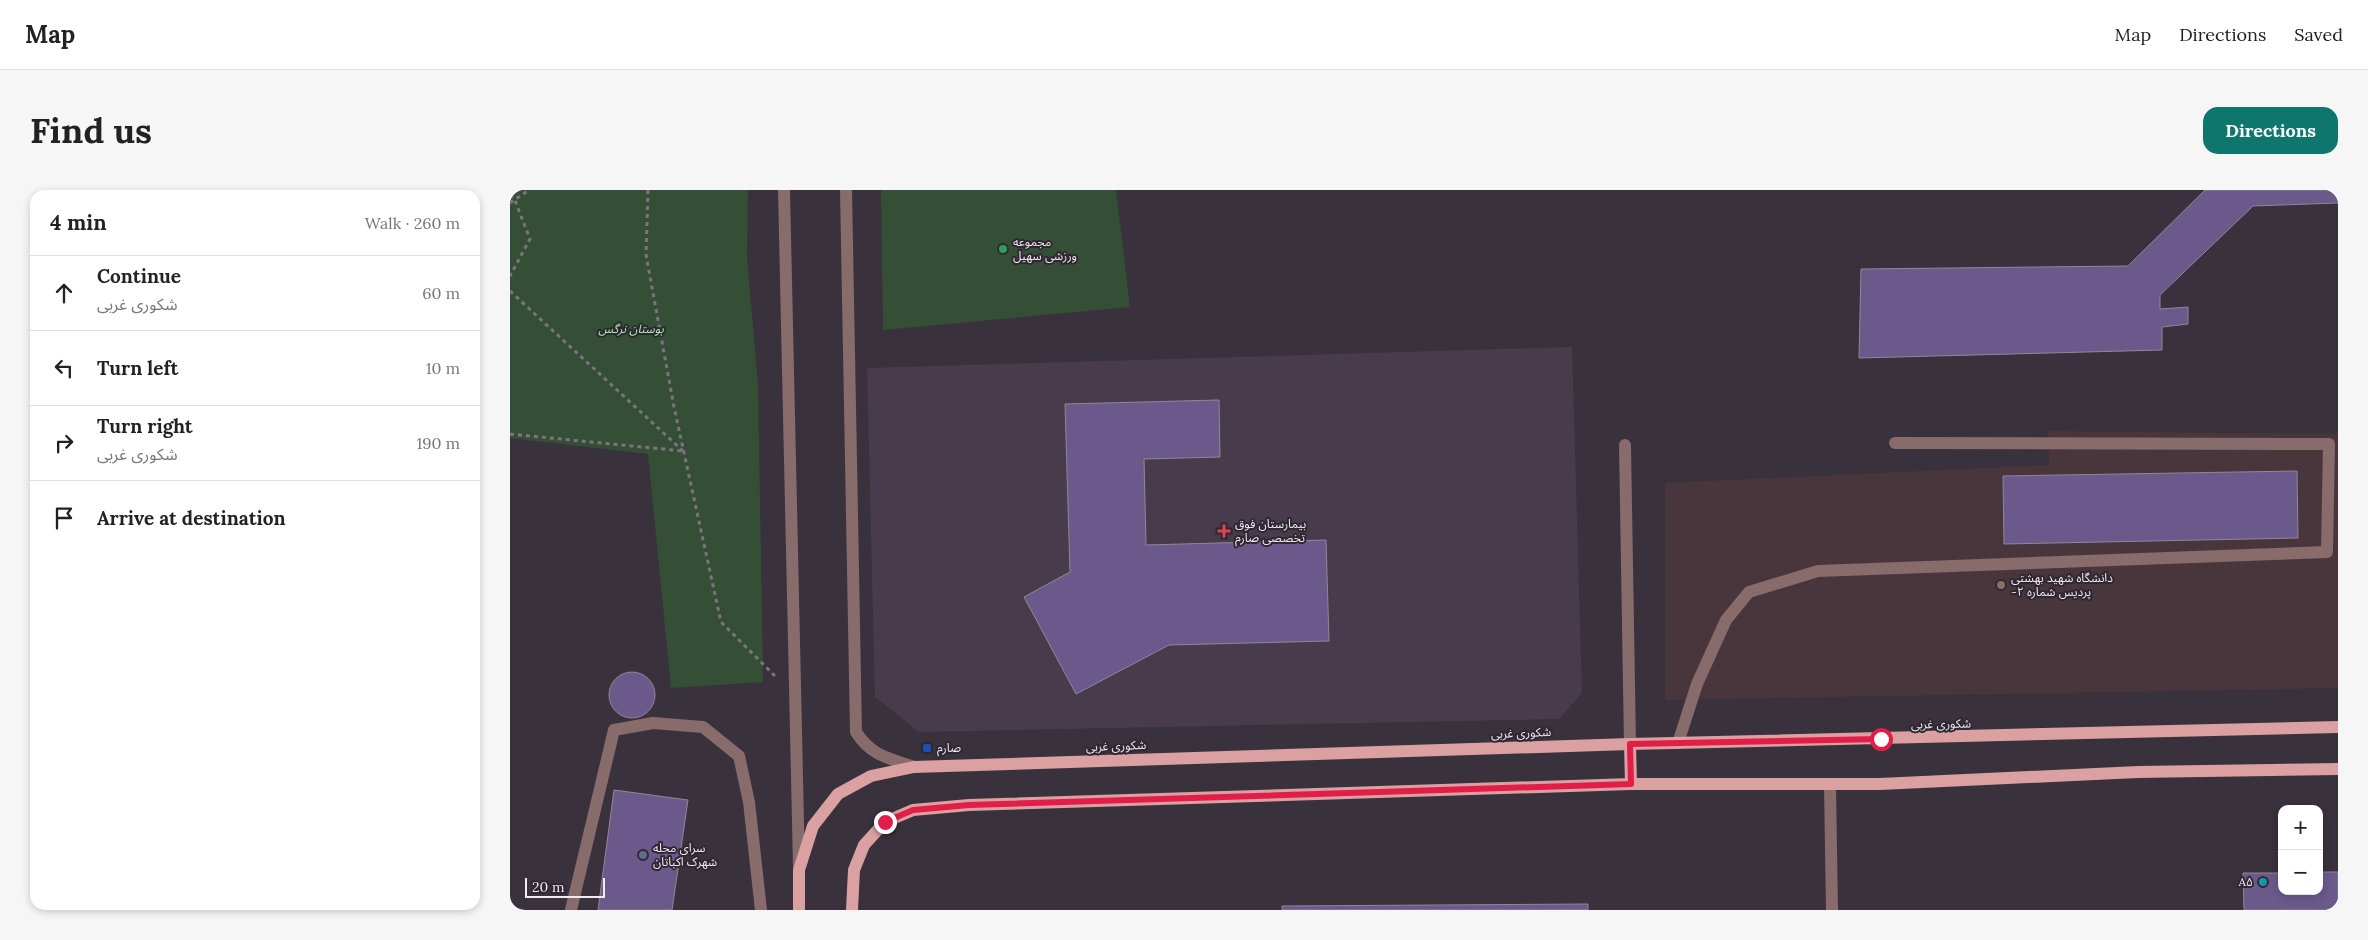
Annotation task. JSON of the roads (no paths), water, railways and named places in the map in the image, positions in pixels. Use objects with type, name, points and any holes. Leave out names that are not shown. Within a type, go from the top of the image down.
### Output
[{"type":"main road","name":"شکوری غربی","points":[[798,910],[799,870],[813,826],[838,794],[871,776],[914,767],[1630,744],[2338,727]]},
{"type":"main road","points":[[1630,744],[1631,784]]},
{"type":"main road","points":[[852,910],[854,870],[864,845],[885,822],[913,810],[978,804],[1631,784],[1830,785],[2138,772],[2338,769]]},
{"type":"street","points":[[784,190],[799,870]]},
{"type":"street","points":[[846,190],[856,732],[864,745],[879,755],[914,767]]},
{"type":"street","points":[[1678,743],[1697,684],[1726,620],[1749,592],[1818,571],[2327,552],[2329,444],[1895,443]]},
{"type":"street","points":[[1624,445],[1630,744]]},
{"type":"street","points":[[571,910],[614,730],[653,723],[703,727],[738,756],[750,802],[761,910]]},
{"type":"street","points":[[1830,785],[1832,910]]},
{"type":"place","name":"مجموعه ورزشی سهیل","points":[[1003,249]]},
{"type":"place","name":"بیمارستان فوق تخصصی صارم","points":[[1224,531]]},
{"type":"place","name":"دانشگاه شهید بهشتی -پردیس شماره ۲","points":[[2001,585]]},
{"type":"place","name":"صارم","points":[[927,748]]},
{"type":"place","name":"سرای محله شهرک اکباتان","points":[[643,855]]},
{"type":"place","name":"A۵","points":[[2263,882]]},
{"type":"park label","name":"بوستان نرگس","points":[[631,329]]}]
